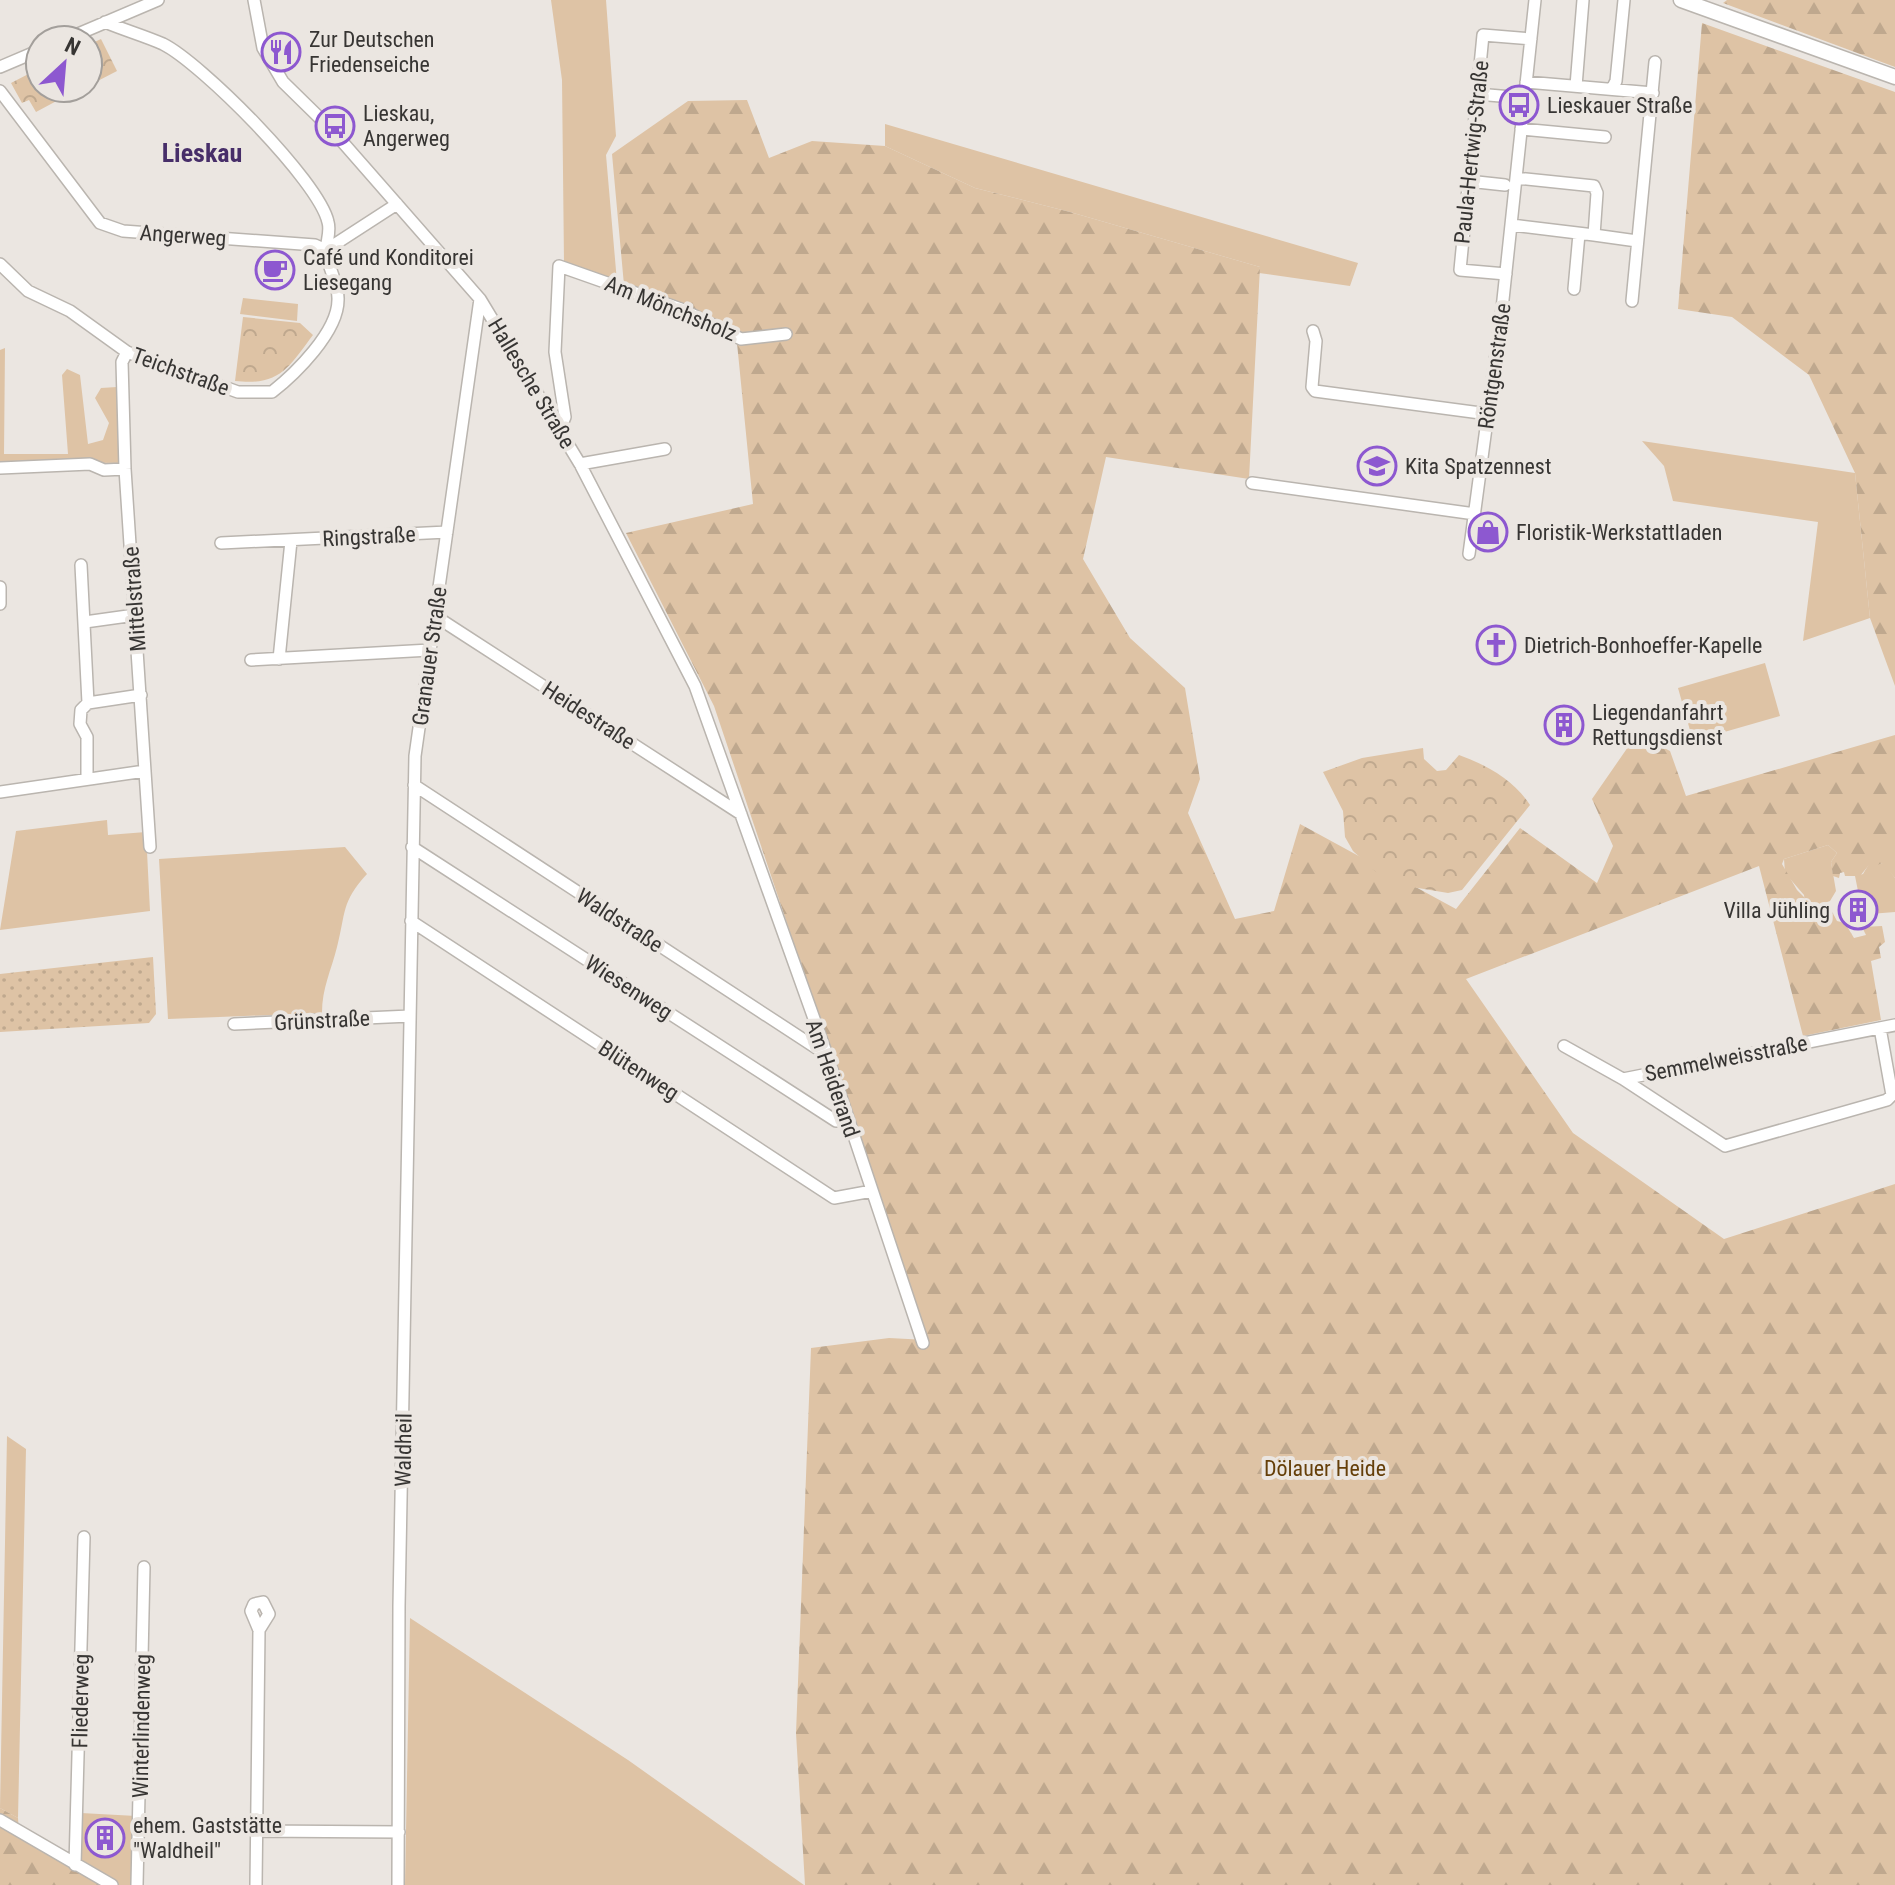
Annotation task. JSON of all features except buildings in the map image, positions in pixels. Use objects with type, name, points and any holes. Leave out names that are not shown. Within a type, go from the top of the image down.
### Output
[{"type":"street","points":[[122,0],[122,14]]},
{"type":"street","points":[[100,24],[158,0]]},
{"type":"street","name":"Hallesche Straße","points":[[254,0],[263,48],[273,68],[480,299],[560,429],[695,686],[742,815]]},
{"type":"street","name":"Röntgenstraße","points":[[1469,554],[1512,225],[1535,0]]},
{"type":"street","points":[[1576,86],[1583,0]]},
{"type":"street","points":[[1612,89],[1616,81],[1624,0]]},
{"type":"street","points":[[1681,0],[1895,77]]},
{"type":"street","name":"Teichstraße","points":[[0,264],[28,291],[70,311],[127,352],[238,392],[272,392],[307,359],[331,323],[339,300],[326,250],[329,222],[317,195],[274,145],[190,64],[164,45],[105,22]]},
{"type":"street","name":"Paula-Hertwig-Straße","points":[[1506,274],[1460,270],[1483,35],[1531,39]]},
{"type":"street","points":[[0,67],[24,57]]},
{"type":"street","points":[[1632,301],[1655,62]]},
{"type":"street","points":[[1526,82],[1653,93]]},
{"type":"street","name":"Angerweg","points":[[0,91],[100,223],[123,231],[315,245],[326,250]]},
{"type":"street","points":[[1477,94],[1512,97]]},
{"type":"street","points":[[1521,129],[1605,137]]},
{"type":"street","points":[[1516,178],[1594,186],[1597,193],[1594,235]]},
{"type":"street","points":[[1468,181],[1505,185]]},
{"type":"street","points":[[326,250],[397,204]]},
{"type":"street","points":[[1512,225],[1637,241]]},
{"type":"street","points":[[1574,289],[1579,234]]},
{"type":"street","name":"Am Mönchsholz","points":[[560,429],[565,417],[555,352],[559,266],[681,309],[741,339],[786,334]]},
{"type":"street","name":"Granauer Straße","points":[[410,1016],[414,785],[480,299]]},
{"type":"street","points":[[1313,331],[1316,341],[1312,387],[1315,391],[1488,414]]},
{"type":"street","name":"Mittelstraße","points":[[127,352],[122,362],[125,469],[150,847]]},
{"type":"street","points":[[580,464],[665,449]]},
{"type":"street","points":[[0,468],[90,464],[104,470],[125,469]]},
{"type":"street","points":[[1252,483],[1475,514]]},
{"type":"street","name":"Ringstraße","points":[[221,543],[447,532]]},
{"type":"street","name":"Ringstraße","points":[[279,659],[291,541]]},
{"type":"street","points":[[81,565],[88,703]]},
{"type":"street","points":[[0,587],[0,604]]},
{"type":"street","points":[[85,622],[135,615]]},
{"type":"street","name":"Heidestraße","points":[[435,616],[742,815]]},
{"type":"street","points":[[251,660],[430,650]]},
{"type":"street","points":[[87,778],[87,737],[80,724],[81,710],[88,703],[141,695]]},
{"type":"street","points":[[0,792],[145,771]]},
{"type":"street","name":"Waldstraße","points":[[414,785],[827,1055]]},
{"type":"street","name":"Am Heiderand","points":[[742,815],[827,1055],[923,1343]]},
{"type":"street","name":"Wiesenweg","points":[[412,847],[836,1121],[848,1120]]},
{"type":"street","name":"Blütenweg","points":[[411,921],[834,1198],[872,1191]]},
{"type":"street","name":"Grünstraße","points":[[234,1024],[410,1016]]},
{"type":"street","name":"Waldheil","points":[[398,1885],[399,1606],[410,1016]]},
{"type":"street","name":"Semmelweisstraße","points":[[1564,1046],[1623,1079],[1895,1025]]},
{"type":"street","points":[[1623,1079],[1725,1146],[1887,1100],[1892,1095],[1891,1079],[1880,1028]]},
{"type":"street","name":"Fliederweg","points":[[75,1865],[84,1537]]},
{"type":"street","name":"Winterlindenweg","points":[[137,1885],[144,1567]]},
{"type":"street","points":[[256,1885],[259,1630]]},
{"type":"street","points":[[0,1820],[112,1885]]},
{"type":"street","points":[[256,1831],[399,1832]]},
{"type":"green space","points":[[551,0],[606,0],[616,136],[606,155],[617,282],[564,263],[562,80]]},
{"type":"green space","points":[[1727,0],[1895,0],[1895,67],[1723,3]]},
{"type":"green space","points":[[1702,23],[1895,92],[1895,686],[1870,618],[1855,473],[1809,375],[1732,317],[1678,309]]},
{"type":"green space","points":[[104,45],[117,71],[104,78]]},
{"type":"green space","points":[[24,76],[24,102],[22,103],[11,83]]},
{"type":"green space","name":"Dölauer Heide","points":[[747,100],[769,158],[812,141],[885,146],[975,188],[1260,267],[1249,479],[1106,457],[1083,559],[1130,638],[1185,688],[1200,779],[1188,813],[1235,919],[1274,911],[1300,824],[1456,909],[1520,828],[1597,883],[1613,846],[1592,799],[1637,734],[1670,751],[1686,796],[1895,735],[1895,878],[1882,863],[1873,867],[1869,865],[1860,876],[1845,876],[1844,872],[1840,873],[1839,878],[1833,876],[1831,862],[1837,853],[1828,845],[1784,859],[1782,864],[1797,890],[1807,900],[1806,910],[1827,902],[1837,921],[1845,923],[1854,938],[1866,935],[1862,927],[1882,926],[1885,942],[1879,947],[1881,958],[1871,961],[1881,1020],[1803,1036],[1759,866],[1466,979],[1573,1133],[1724,1239],[1895,1184],[1895,1885],[805,1885],[796,1733],[811,1348],[889,1338],[927,1340],[714,706],[626,533],[753,504],[736,333],[624,285],[612,154],[688,101]]},
{"type":"green space","points":[[31,104],[51,104],[36,112]]},
{"type":"green space","points":[[885,124],[1358,263],[1350,286],[1259,273],[1260,267],[975,188],[885,146]]},
{"type":"green space","points":[[243,298],[298,304],[297,321],[240,314]]},
{"type":"green space","points":[[243,317],[300,323],[313,335],[282,372],[263,381],[235,381]]},
{"type":"green space","points":[[5,348],[4,454],[68,454],[62,375],[67,369],[80,375],[88,444],[103,440],[109,423],[95,398],[101,388],[117,387],[122,463],[0,462],[0,350]]},
{"type":"green space","points":[[1642,441],[1855,473],[1870,618],[1803,641],[1818,522],[1673,501],[1664,466]]},
{"type":"green space","points":[[1765,663],[1780,716],[1693,741],[1678,688]]},
{"type":"green space","points":[[1423,748],[1424,759],[1437,771],[1446,770],[1459,755],[1499,774],[1530,805],[1462,890],[1448,893],[1388,883],[1353,851],[1345,837],[1343,811],[1323,772],[1362,758]]},
{"type":"green space","points":[[107,820],[108,835],[146,832],[150,911],[0,930],[16,831]]},
{"type":"green space","points":[[1828,845],[1837,853],[1831,862],[1836,891],[1830,901],[1806,910],[1804,895],[1785,873],[1784,859]]},
{"type":"green space","points":[[345,847],[367,874],[353,892],[346,908],[325,987],[322,1013],[168,1019],[159,859]]},
{"type":"green space","points":[[1884,863],[1895,878],[1895,912],[1870,914],[1865,895],[1859,896],[1855,876],[1863,874],[1869,864]]},
{"type":"green space","points":[[153,957],[156,1014],[149,1023],[0,1032],[0,974]]},
{"type":"green space","points":[[7,1436],[26,1449],[18,1818],[0,1808]]},
{"type":"green space","points":[[410,1618],[628,1760],[804,1885],[405,1885]]},
{"type":"green space","points":[[0,1808],[18,1818],[19,1833],[102,1885],[0,1885]]},
{"type":"green space","points":[[81,1813],[136,1816],[134,1885],[116,1885],[80,1862]]},
{"type":"place","name":"Zur Deutschen Friedenseiche","points":[[281,52]]},
{"type":"place","name":"Lieskauer Straße","points":[[1519,105]]},
{"type":"place","name":"Lieskau, Angerweg","points":[[335,126]]},
{"type":"place","name":"Café und Konditorei Liesegang","points":[[275,270]]},
{"type":"place","name":"Kita Spatzennest","points":[[1377,466]]},
{"type":"place","name":"Floristik-Werkstattladen","points":[[1488,532]]},
{"type":"place","name":"Dietrich-Bonhoeffer-Kapelle","points":[[1496,645]]},
{"type":"place","name":"Liegendanfahrt Rettungsdienst","points":[[1564,725]]},
{"type":"place","name":"Villa Jühling","points":[[1858,910]]},
{"type":"place","name":"ehem. Gaststätte \"Waldheil\"","points":[[105,1838]]},
{"type":"district","name":"Lieskau","points":[[202,153]]}]
